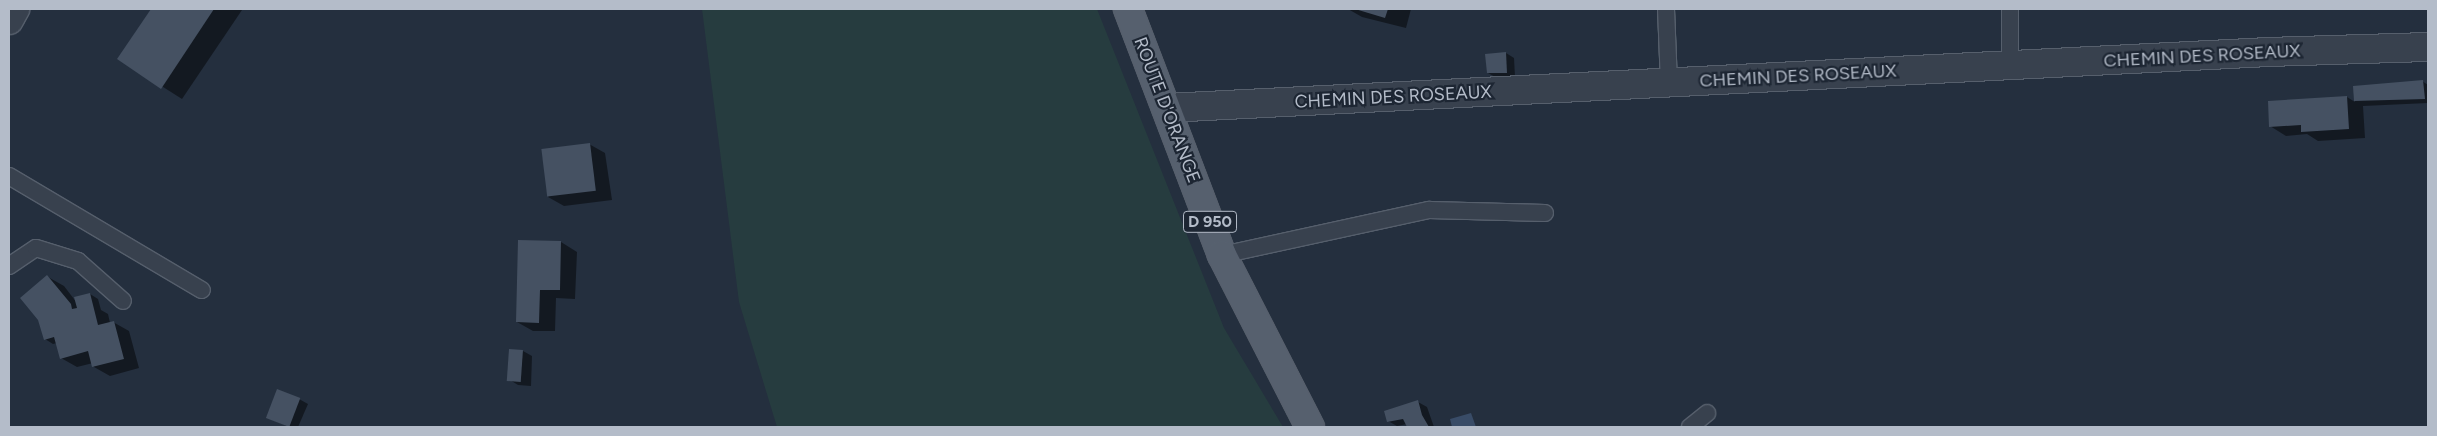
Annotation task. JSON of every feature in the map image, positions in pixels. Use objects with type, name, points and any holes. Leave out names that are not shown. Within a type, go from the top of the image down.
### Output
[{"type":"main road","name":"ROUTE D'ORANGE","points":[[1128,9],[1222,255],[1310,427]]},
{"type":"street","points":[[9,20],[15,9]]},
{"type":"street","name":"CHEMIN DES ROSEAUX","points":[[1167,108],[2268,52],[2428,47]]},
{"type":"lane","points":[[1666,9],[1669,83]]},
{"type":"lane","points":[[2010,9],[2010,65]]},
{"type":"lane","points":[[9,176],[202,290]]},
{"type":"lane","points":[[1222,255],[1429,210],[1545,213]]},
{"type":"lane","points":[[9,266],[36,248],[78,261],[122,301]]},
{"type":"lane","points":[[1690,427],[1707,413]]},
{"type":"green space","points":[[702,9],[1097,9],[1224,328],[1283,427],[777,427],[739,302]]},
{"type":"water","points":[[1471,413],[1476,427],[1452,427],[1450,419]]},
{"type":"building","points":[[151,9],[214,9],[161,89],[117,59]]},
{"type":"building","points":[[1355,9],[1388,9],[1385,18]]},
{"type":"building","points":[[1506,52],[1507,73],[1487,73],[1485,54]]},
{"type":"building","points":[[2423,80],[2425,99],[2354,101],[2353,86]]},
{"type":"building","points":[[2347,96],[2349,129],[2301,132],[2301,125],[2269,127],[2268,101]]},
{"type":"building","points":[[590,143],[596,191],[547,197],[541,149]]},
{"type":"building","points":[[518,240],[561,241],[560,290],[540,290],[539,323],[516,322]]},
{"type":"building","points":[[47,275],[71,304],[72,309],[77,308],[74,297],[90,293],[98,325],[114,321],[124,359],[92,367],[88,351],[60,359],[54,337],[44,340],[38,320],[20,298]]},
{"type":"building","points":[[509,349],[523,350],[521,382],[507,381]]},
{"type":"building","points":[[277,389],[300,398],[289,427],[266,418]]},
{"type":"building","points":[[1418,400],[1422,415],[1429,427],[1407,427],[1403,419],[1387,422],[1384,411]]}]
